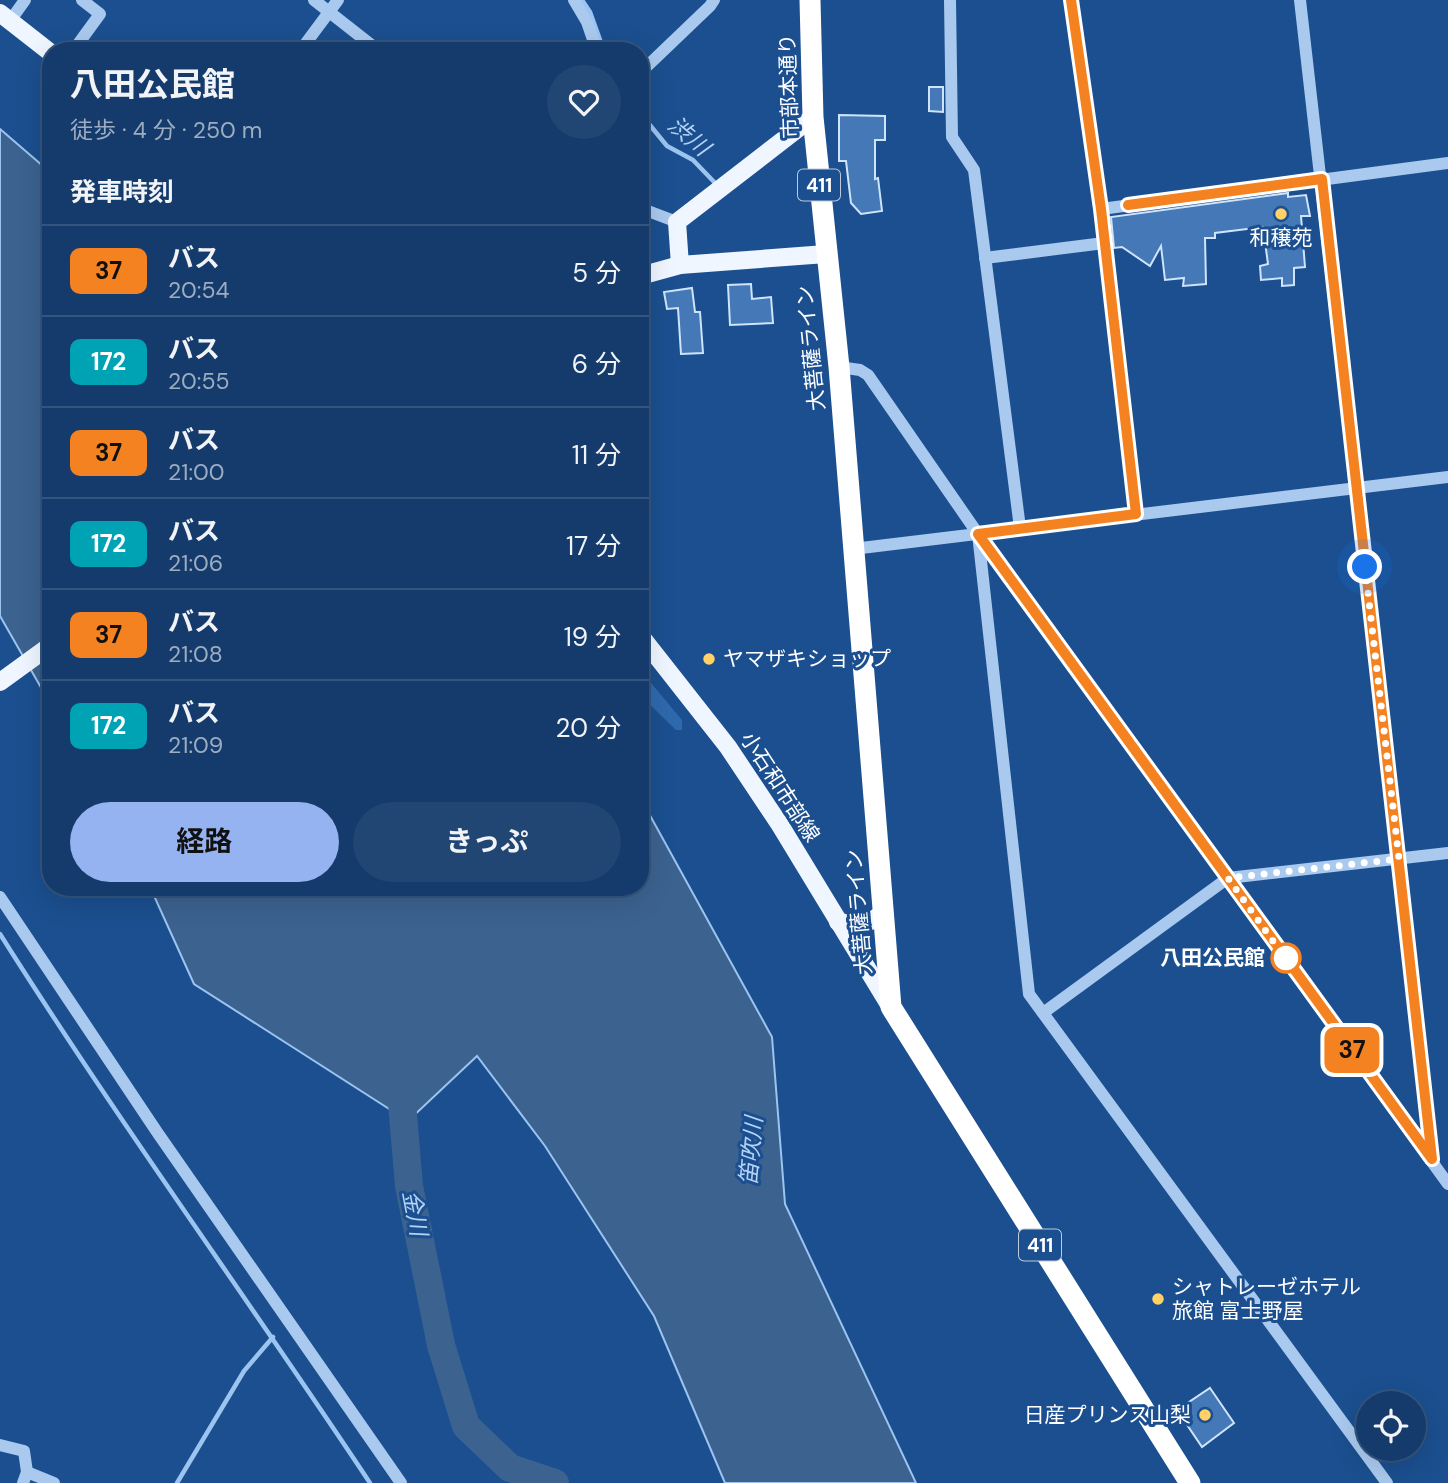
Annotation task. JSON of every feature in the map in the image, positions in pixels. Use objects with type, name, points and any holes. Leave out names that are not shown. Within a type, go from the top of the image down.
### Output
[{"type":"highway","name":"市部本通り","points":[[810,0],[813,117],[826,254]]},
{"type":"highway","name":"大菩薩ライン","points":[[826,254],[839,368],[891,1007],[1190,1483]]},
{"type":"main road","points":[[5,17],[42,46]]},
{"type":"main road","points":[[681,265],[677,222],[813,117]]},
{"type":"main road","points":[[649,274],[681,265],[826,254]]},
{"type":"main road","name":"小石和市部線","points":[[649,647],[727,747],[779,825],[891,1007]]},
{"type":"main road","points":[[0,682],[42,652]]},
{"type":"main road","points":[[838,922],[864,924],[884,911]]},
{"type":"street","points":[[5,17],[25,0]]},
{"type":"street","points":[[80,42],[100,14],[82,0]]},
{"type":"street","points":[[314,0],[367,42]]},
{"type":"street","points":[[307,42],[338,0]]},
{"type":"street","points":[[574,0],[587,22],[594,42]]},
{"type":"street","points":[[649,64],[714,0]]},
{"type":"street","points":[[950,0],[952,137],[974,170],[1020,528]]},
{"type":"street","points":[[1071,0],[1101,209],[1136,514]]},
{"type":"street","points":[[1300,0],[1432,1159]]},
{"type":"street","points":[[1101,209],[1448,163]]},
{"type":"street","points":[[649,211],[677,222]]},
{"type":"street","points":[[985,258],[1104,243]]},
{"type":"street","points":[[839,368],[860,370],[868,375],[978,534],[1448,1184]]},
{"type":"street","points":[[853,548],[1448,477]]},
{"type":"street","points":[[978,534],[1029,994],[1387,1483]]},
{"type":"street","points":[[1043,1013],[1228,878],[1448,853]]},
{"type":"street","points":[[0,897],[158,1132],[401,1483]]},
{"type":"street","points":[[0,1445],[24,1451],[25,1478],[54,1483]]},
{"type":"shaded area","points":[[649,681],[682,720],[682,730],[676,730],[649,704]]},
{"type":"water","points":[[0,129],[42,165],[42,689],[0,616]]},
{"type":"water","name":"笛吹川","points":[[649,814],[772,1037],[785,1204],[916,1483],[725,1483],[654,1316],[545,1146],[477,1056],[408,1121],[194,984],[154,896],[649,896]]},
{"type":"building","points":[[929,87],[943,87],[943,112],[929,111]]},
{"type":"building","points":[[839,115],[885,116],[885,140],[875,140],[875,179],[878,178],[882,211],[861,214],[851,203],[846,161],[839,161]]},
{"type":"building","points":[[1288,193],[1288,197],[1306,195],[1310,216],[1301,216],[1305,267],[1294,268],[1294,285],[1282,286],[1282,278],[1261,280],[1260,266],[1268,264],[1263,227],[1215,233],[1215,238],[1205,238],[1206,284],[1183,286],[1184,278],[1165,280],[1161,246],[1150,266],[1122,247],[1114,248],[1111,217]]},
{"type":"building","points":[[751,284],[752,299],[771,297],[773,323],[730,325],[728,285]]},
{"type":"building","points":[[692,288],[695,312],[700,312],[703,353],[681,354],[678,308],[667,309],[664,292]]},
{"type":"building","points":[[1210,1388],[1234,1423],[1202,1447],[1177,1410]]},
{"type":"waterway","name":"渋川","points":[[582,0],[590,12],[601,42]]},
{"type":"waterway","name":"渋川","points":[[649,124],[667,146],[693,160],[716,184]]},
{"type":"waterway","points":[[0,934],[90,1073],[370,1483]]},
{"type":"waterway","name":"金川","points":[[400,1079],[409,1186],[441,1345],[466,1426],[510,1468],[555,1483]]},
{"type":"waterway","points":[[177,1483],[244,1371],[273,1337]]},
{"type":"bus line","name":"37","points":[[1071,0],[1101,209],[1136,514],[978,534],[1432,1159],[1322,179],[1128,205]]},
{"type":"place","name":"和穣苑","points":[[1281,214]]},
{"type":"place","name":"ヤマザキショップ","points":[[709,659]]},
{"type":"place","name":"八田公民館","points":[[1286,958]]},
{"type":"place","name":"シャトレーゼホテル 旅館 富士野屋","points":[[1158,1299]]},
{"type":"place","name":"日産プリンス山梨","points":[[1205,1415]]},
{"type":"route","points":[[1286,958],[1290,965],[1228,878],[1399,859],[1365,567]]}]
